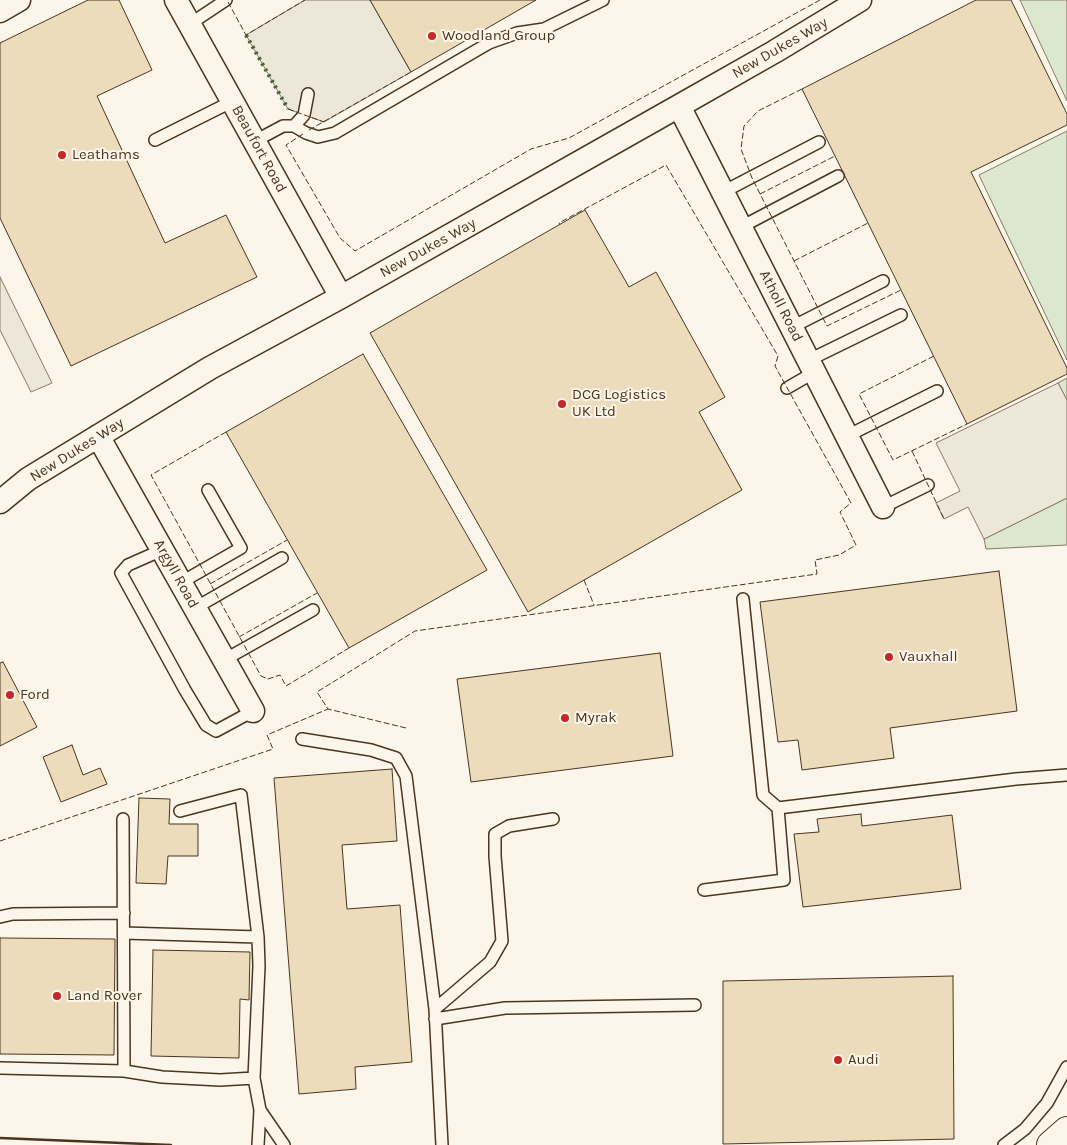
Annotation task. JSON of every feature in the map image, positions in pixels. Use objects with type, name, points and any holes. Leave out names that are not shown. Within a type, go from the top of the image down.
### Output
[{"type":"main road","points":[[1051,1145],[1067,1131]]},
{"type":"street","points":[[0,11],[19,0]]},
{"type":"street","name":"Beaufort Road","points":[[176,0],[341,297]]},
{"type":"street","name":"New Dukes Way","points":[[0,502],[28,479],[210,368],[341,297],[679,106],[860,0]]},
{"type":"street","name":"Atholl Road","points":[[679,106],[884,507]]},
{"type":"street","name":"Argyll Road","points":[[98,436],[253,712]]},
{"type":"lane","points":[[190,24],[226,0]]},
{"type":"lane","points":[[255,141],[283,126],[294,126],[318,137],[335,133],[489,43],[518,33],[544,29],[603,0]]},
{"type":"lane","points":[[294,126],[304,115],[308,94]]},
{"type":"lane","points":[[155,140],[232,101]]},
{"type":"lane","points":[[723,192],[819,142]]},
{"type":"lane","points":[[741,227],[838,176]]},
{"type":"lane","points":[[792,328],[883,281]]},
{"type":"lane","points":[[788,388],[812,366],[901,315]]},
{"type":"lane","points":[[847,436],[937,391]]},
{"type":"lane","points":[[884,507],[928,485]]},
{"type":"lane","points":[[180,583],[241,548],[208,490]]},
{"type":"lane","points":[[162,550],[128,565],[122,574],[185,690],[206,725],[216,731],[253,712]]},
{"type":"lane","points":[[195,608],[282,558]]},
{"type":"lane","points":[[704,890],[784,880],[778,808],[763,795],[743,599]]},
{"type":"lane","points":[[224,660],[313,610]]},
{"type":"lane","points":[[302,739],[371,750],[396,758],[406,776],[435,1014],[442,1145]]},
{"type":"lane","points":[[778,808],[1016,779],[1067,775]]},
{"type":"lane","points":[[180,811],[241,795],[258,937],[259,966],[254,1078],[260,1110],[258,1145]]},
{"type":"lane","points":[[123,819],[124,1071]]},
{"type":"lane","points":[[435,1014],[490,962],[502,941],[494,856],[495,834],[509,826],[553,819]]},
{"type":"lane","points":[[0,917],[13,914],[124,913]]},
{"type":"lane","points":[[124,933],[258,937]]},
{"type":"lane","points":[[435,1014],[505,1008],[695,1006]]},
{"type":"lane","points":[[1004,1145],[1030,1123],[1046,1103],[1067,1067]]},
{"type":"lane","points":[[0,1068],[124,1071],[162,1077],[220,1080],[254,1078]]},
{"type":"lane","points":[[260,1110],[284,1145]]},
{"type":"green space","points":[[1020,0],[1067,0],[1067,101]]},
{"type":"green space","points":[[1067,131],[1067,360],[979,175]]},
{"type":"green space","points":[[1067,378],[1067,400],[1058,383]]},
{"type":"green space","points":[[1067,498],[1067,545],[986,549],[984,539]]},
{"type":"shaded area","points":[[305,0],[370,0],[411,72],[324,122],[288,109],[246,35]]},
{"type":"shaded area","points":[[0,277],[52,383],[31,392],[0,330]]},
{"type":"shaded area","points":[[1058,383],[1067,400],[1067,498],[984,539],[968,507],[944,519],[936,503],[960,491],[936,443]]},
{"type":"building","name":"Leathams","points":[[88,0],[119,0],[152,70],[97,96],[165,243],[226,215],[257,277],[71,366],[0,218],[0,43]]},
{"type":"building","name":"Woodland Group","points":[[370,0],[536,0],[411,72]]},
{"type":"building","points":[[976,0],[1011,0],[1067,114],[1067,125],[971,172],[1067,368],[1067,374],[967,424],[802,89]]},
{"type":"building","name":"DCG Logistics UK Ltd","points":[[585,210],[629,287],[656,272],[725,397],[699,412],[742,490],[528,612],[370,333]]},
{"type":"building","points":[[363,354],[487,570],[349,648],[226,432]]},
{"type":"building","name":"Vauxhall","points":[[999,571],[1017,711],[890,728],[894,758],[802,770],[798,740],[778,742],[760,602]]},
{"type":"building","name":"Myrak","points":[[660,653],[673,756],[471,782],[457,679]]},
{"type":"building","name":"Ford","points":[[3,662],[37,727],[0,746],[0,663]]},
{"type":"building","points":[[72,745],[83,775],[100,768],[107,784],[61,802],[43,757]]},
{"type":"building","points":[[392,769],[397,841],[342,845],[347,909],[400,905],[412,1062],[355,1067],[356,1089],[299,1094],[274,778]]},
{"type":"building","points":[[139,798],[170,799],[169,824],[198,824],[198,856],[168,856],[166,884],[136,883]]},
{"type":"building","points":[[861,814],[862,826],[952,815],[961,889],[803,907],[794,834],[819,832],[817,819]]},
{"type":"building","name":"Land Rover","points":[[0,938],[115,939],[114,1055],[0,1054]]},
{"type":"building","points":[[153,950],[250,952],[249,1000],[240,999],[239,1058],[151,1056]]},
{"type":"building","name":"Audi","points":[[953,976],[954,1139],[723,1144],[723,981]]},
{"type":"hedge","points":[[246,35],[288,109]]},
{"type":"fence","points":[[228,2],[246,35],[305,0]]},
{"type":"fence","points":[[303,134],[286,145],[340,238],[355,251],[531,149],[569,138],[820,0]]},
{"type":"fence","points":[[309,130],[411,72]]},
{"type":"fence","points":[[802,89],[758,111],[744,126],[741,149],[752,178],[827,326],[901,290]]},
{"type":"fence","points":[[288,109],[324,122]]},
{"type":"fence","points":[[760,194],[835,156]]},
{"type":"fence","points":[[406,728],[328,709],[317,692],[415,631],[817,574],[815,560],[839,555],[856,545],[840,512],[851,503],[775,366],[778,356],[666,165],[559,223],[560,225]]},
{"type":"fence","points":[[794,261],[868,223]]},
{"type":"fence","points":[[934,356],[859,394],[893,460],[967,424]]},
{"type":"fence","points":[[226,432],[151,475],[261,676],[268,679],[280,675],[286,686],[349,648]]},
{"type":"fence","points":[[912,451],[944,519]]},
{"type":"fence","points":[[210,584],[287,540]]},
{"type":"fence","points":[[584,580],[594,605]]},
{"type":"fence","points":[[239,637],[317,593]]},
{"type":"fence","points":[[0,841],[273,749],[267,735],[328,709]]},
{"type":"wall","points":[[0,1138],[171,1145]]},
{"type":"place","name":"Woodland Group","points":[[432,36]]},
{"type":"place","name":"Leathams","points":[[62,155]]},
{"type":"place","name":"DCG Logistics UK Ltd","points":[[562,404]]},
{"type":"place","name":"Vauxhall","points":[[889,657]]},
{"type":"place","name":"Ford","points":[[10,695]]},
{"type":"place","name":"Myrak","points":[[565,718]]},
{"type":"place","name":"Land Rover","points":[[57,996]]},
{"type":"place","name":"Audi","points":[[838,1060]]}]
